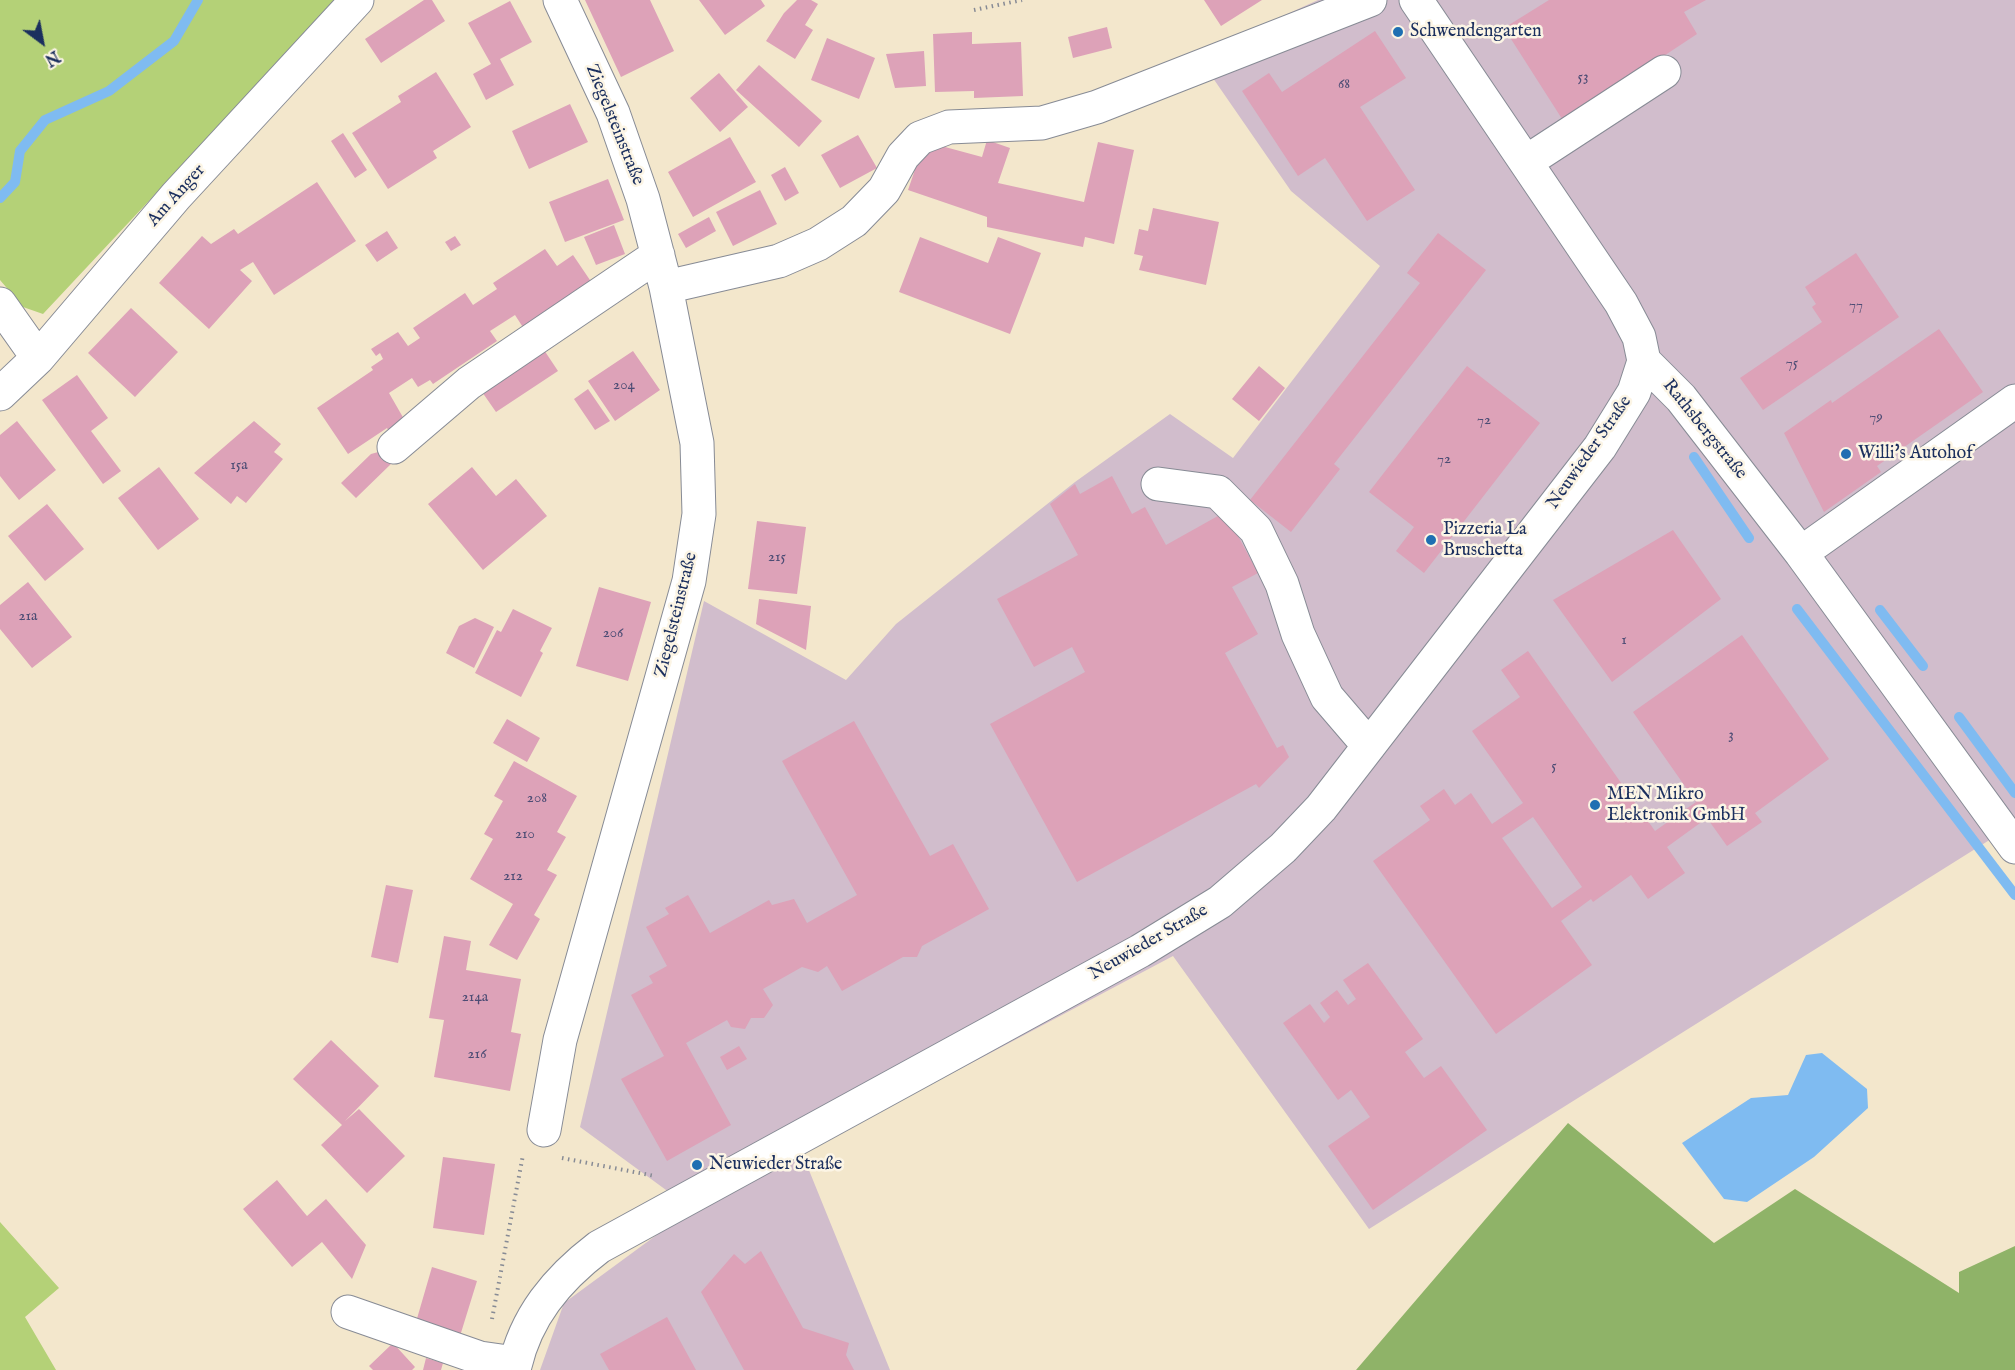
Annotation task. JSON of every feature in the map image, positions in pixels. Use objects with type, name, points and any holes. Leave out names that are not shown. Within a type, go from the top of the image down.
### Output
[{"type":"street","name":"Am Anger","points":[[0,394],[38,358],[176,196],[357,0]]},
{"type":"street","name":"Ziegelsteinstraße","points":[[550,1143],[560,1040],[689,581],[699,514],[697,443],[666,287],[643,199],[613,113],[560,0]]},
{"type":"street","points":[[666,287],[779,261],[818,244],[854,221],[869,206],[884,190],[903,156],[920,138],[949,127],[1042,123],[1097,107],[1370,0]]},
{"type":"street","points":[[1416,0],[1621,303],[1639,337],[1644,361]]},
{"type":"street","points":[[1526,162],[1664,72]]},
{"type":"street","points":[[394,447],[469,383],[658,255]]},
{"type":"street","points":[[0,304],[38,358]]},
{"type":"street","name":"Rathsbergstraße","points":[[1644,361],[1681,398],[1801,553],[2015,847]]},
{"type":"street","name":"Neuwieder Straße","points":[[515,1367],[537,1310],[562,1278],[599,1247],[1187,924],[1220,902],[1283,848],[1321,808],[1600,447],[1634,393],[1644,361]]},
{"type":"street","points":[[1801,553],[2015,401]]},
{"type":"street","points":[[1158,484],[1218,492],[1256,530],[1282,584],[1298,634],[1327,697],[1369,746]]},
{"type":"street","points":[[348,1312],[480,1358],[515,1367]]},
{"type":"path","points":[[974,10],[1022,0]]},
{"type":"path","points":[[515,1367],[491,1326],[524,1150],[550,1143],[668,1179],[684,1200]]},
{"type":"shaded area","points":[[1318,0],[2015,0],[2015,824],[1369,1229],[1173,956],[802,1153],[890,1370],[540,1370],[564,1303],[692,1209],[580,1127],[704,601],[846,680],[896,624],[1075,482],[1170,414],[1233,458],[1380,266],[1291,191],[1197,55]]},
{"type":"green space","points":[[0,0],[337,0],[43,314],[23,307],[0,280]]},
{"type":"green space","points":[[1568,1123],[1714,1243],[1795,1189],[1959,1293],[1959,1272],[2015,1246],[2015,1370],[1356,1370]]},
{"type":"green space","points":[[0,1222],[59,1288],[25,1317],[56,1370],[0,1370]]},
{"type":"water","points":[[1822,1053],[1867,1089],[1868,1108],[1814,1157],[1747,1202],[1724,1199],[1682,1143],[1751,1098],[1788,1095],[1806,1055]]},
{"type":"building","points":[[424,0],[432,0],[445,21],[381,63],[365,39]]},
{"type":"building","points":[[585,0],[650,0],[674,51],[621,77]]},
{"type":"building","points":[[699,0],[761,0],[765,6],[725,35]]},
{"type":"building","points":[[797,0],[811,0],[818,4],[805,25],[813,30],[795,59],[766,41],[784,13]]},
{"type":"building","points":[[1204,0],[1262,0],[1221,26]]},
{"type":"building","points":[[1549,0],[1706,0],[1684,12],[1697,34],[1564,122],[1504,28]]},
{"type":"building","points":[[510,1],[532,42],[500,59],[514,85],[486,100],[473,74],[491,64],[468,23]]},
{"type":"building","points":[[1107,27],[1112,48],[1073,58],[1068,37]]},
{"type":"building","points":[[1375,31],[1406,78],[1360,107],[1415,190],[1367,221],[1325,158],[1298,176],[1242,91],[1269,73],[1282,92]]},
{"type":"building","points":[[972,32],[972,44],[1021,42],[1023,96],[974,98],[974,91],[935,92],[933,34]]},
{"type":"building","points":[[827,38],[875,58],[859,99],[811,80]]},
{"type":"building","points":[[924,51],[926,86],[895,88],[886,54]]},
{"type":"building","points":[[759,65],[822,121],[799,147],[736,90]]},
{"type":"building","points":[[436,72],[471,127],[433,151],[437,158],[388,189],[352,133],[401,102],[398,96]]},
{"type":"building","points":[[719,73],[748,107],[720,132],[690,98]]},
{"type":"building","points":[[570,104],[588,142],[529,169],[512,131]]},
{"type":"building","points":[[343,133],[367,170],[355,178],[331,141]]},
{"type":"building","points":[[858,135],[877,168],[840,188],[821,155]]},
{"type":"building","points":[[730,137],[756,182],[693,217],[668,172]]},
{"type":"building","points":[[987,140],[1010,148],[998,183],[1084,202],[1098,142],[1134,150],[1114,244],[1085,237],[1083,247],[987,227],[987,217],[908,190],[918,161],[934,144],[982,157]]},
{"type":"building","points":[[785,167],[799,193],[785,201],[771,175]]},
{"type":"building","points":[[608,179],[624,220],[565,242],[549,202]]},
{"type":"building","points":[[317,182],[356,241],[274,295],[253,262],[240,270],[252,281],[209,329],[159,283],[202,236],[211,244],[234,229],[238,234]]},
{"type":"building","points":[[760,190],[777,224],[733,246],[716,212]]},
{"type":"building","points":[[1153,208],[1219,222],[1206,285],[1139,270],[1143,256],[1134,254],[1139,229],[1148,231]]},
{"type":"building","points":[[709,217],[716,231],[686,248],[678,234]]},
{"type":"building","points":[[614,225],[625,254],[596,265],[584,237]]},
{"type":"building","points":[[387,231],[398,248],[377,262],[365,245]]},
{"type":"building","points":[[1438,233],[1486,270],[1334,464],[1340,469],[1291,532],[1250,500],[1420,283],[1407,273]]},
{"type":"building","points":[[455,236],[461,245],[451,251],[445,242]]},
{"type":"building","points":[[920,237],[988,263],[998,237],[1041,253],[1010,334],[899,292]]},
{"type":"building","points":[[545,249],[557,266],[573,255],[594,286],[526,332],[515,315],[490,331],[497,341],[433,384],[430,380],[418,387],[412,378],[389,393],[408,426],[394,440],[387,428],[348,454],[317,408],[373,370],[371,367],[383,359],[380,353],[376,356],[371,349],[398,332],[408,346],[420,338],[413,328],[465,293],[473,305],[497,289],[493,283]]},
{"type":"building","points":[[1856,253],[1899,317],[1763,410],[1740,378],[1822,322],[1812,307],[1816,304],[1805,287]]},
{"type":"building","points":[[131,308],[178,352],[135,397],[88,353]]},
{"type":"building","points":[[1939,329],[1983,392],[1877,466],[1881,472],[1824,512],[1784,433],[1831,400],[1832,403]]},
{"type":"building","points":[[542,347],[558,371],[496,412],[480,389]]},
{"type":"building","points":[[633,351],[660,390],[615,421],[588,381]]},
{"type":"building","points":[[1259,366],[1285,388],[1259,421],[1232,399]]},
{"type":"building","points":[[1467,366],[1540,423],[1424,573],[1396,551],[1414,527],[1369,492]]},
{"type":"building","points":[[77,375],[108,418],[91,431],[121,471],[103,484],[42,400]]},
{"type":"building","points":[[588,389],[610,421],[595,430],[574,399]]},
{"type":"building","points":[[17,421],[56,470],[19,500],[0,476],[0,435]]},
{"type":"building","points":[[254,421],[281,444],[274,452],[283,459],[246,503],[237,496],[231,504],[194,473]]},
{"type":"building","points":[[382,451],[392,463],[356,498],[341,483],[371,454]]},
{"type":"building","points":[[159,467],[199,519],[158,550],[118,498]]},
{"type":"building","points":[[472,467],[496,496],[516,479],[547,516],[483,570],[428,504]]},
{"type":"building","points":[[1112,476],[1132,514],[1145,507],[1166,545],[1225,512],[1258,573],[1232,587],[1258,634],[1225,653],[1277,748],[1283,745],[1289,757],[1259,788],[1256,784],[1077,882],[990,724],[1085,672],[1072,647],[1034,667],[997,599],[1078,555],[1050,504],[1075,484],[1080,494]]},
{"type":"building","points":[[47,504],[84,549],[45,581],[8,536]]},
{"type":"building","points":[[757,521],[806,527],[797,594],[748,589]]},
{"type":"building","points":[[1673,530],[1721,599],[1612,682],[1553,600]]},
{"type":"building","points":[[28,582],[72,637],[32,668],[0,629],[0,605]]},
{"type":"building","points":[[599,587],[651,602],[628,681],[576,666]]},
{"type":"building","points":[[759,599],[811,606],[806,650],[756,624]]},
{"type":"building","points":[[513,609],[552,628],[540,651],[543,653],[521,697],[475,673],[497,630],[501,632]]},
{"type":"building","points":[[475,618],[494,627],[474,668],[446,653],[459,626]]},
{"type":"building","points":[[1742,635],[1829,759],[1755,813],[1762,822],[1727,846],[1707,818],[1667,847],[1685,873],[1648,899],[1631,875],[1593,902],[1591,899],[1561,921],[1592,965],[1496,1034],[1373,861],[1430,820],[1420,806],[1444,789],[1455,805],[1471,793],[1492,824],[1523,803],[1472,731],[1520,697],[1501,670],[1528,651],[1655,831],[1696,802],[1633,712]],"holes":[[[1533,817],[1582,887],[1552,908],[1502,838]]]},
{"type":"building","points":[[507,719],[540,738],[527,762],[493,743]]},
{"type":"building","points":[[854,721],[930,856],[953,844],[989,909],[922,946],[917,957],[903,957],[842,991],[827,966],[818,972],[802,967],[763,989],[773,1005],[764,1018],[751,1018],[745,1029],[731,1027],[727,1020],[686,1043],[731,1125],[667,1161],[621,1079],[664,1056],[631,995],[653,983],[649,976],[667,966],[646,927],[669,914],[665,908],[688,895],[710,933],[769,900],[772,905],[794,899],[807,923],[857,895],[782,761]]},
{"type":"building","points":[[514,761],[577,796],[557,832],[566,837],[547,870],[557,875],[534,915],[540,919],[517,960],[489,945],[513,904],[470,879],[493,839],[484,834],[503,801],[494,796]]},
{"type":"building","points":[[386,885],[413,890],[398,963],[371,957]]},
{"type":"building","points":[[444,936],[471,941],[466,970],[521,979],[511,1032],[521,1034],[510,1091],[434,1077],[444,1020],[429,1018]]},
{"type":"building","points":[[1368,963],[1423,1039],[1405,1052],[1424,1078],[1441,1066],[1487,1130],[1373,1210],[1328,1146],[1370,1117],[1351,1090],[1338,1100],[1283,1023],[1310,1004],[1324,1023],[1330,1017],[1320,1003],[1337,990],[1348,1005],[1356,999],[1343,980]]},
{"type":"building","points":[[331,1040],[379,1086],[345,1121],[359,1109],[405,1156],[367,1193],[321,1145],[342,1125],[293,1079]]},
{"type":"building","points":[[739,1046],[747,1059],[727,1070],[720,1057]]},
{"type":"building","points":[[443,1157],[495,1164],[484,1235],[433,1228]]},
{"type":"building","points":[[277,1180],[307,1216],[326,1199],[366,1245],[352,1279],[322,1242],[292,1267],[243,1209]]},
{"type":"building","points":[[761,1251],[803,1328],[849,1343],[846,1355],[854,1370],[744,1370],[701,1292],[734,1254],[745,1264]]},
{"type":"building","points":[[432,1267],[477,1281],[460,1336],[416,1322]]},
{"type":"building","points":[[667,1317],[696,1370],[609,1370],[600,1354]]},
{"type":"building","points":[[393,1343],[415,1367],[412,1370],[373,1370],[369,1366]]},
{"type":"building","points":[[426,1358],[443,1363],[441,1370],[423,1370]]},
{"type":"waterway","points":[[0,198],[15,182],[20,151],[45,120],[109,91],[174,41],[198,0]]},
{"type":"waterway","points":[[1694,457],[1749,538]]},
{"type":"waterway","points":[[1797,609],[2015,895]]},
{"type":"waterway","points":[[1880,610],[1923,666]]},
{"type":"waterway","points":[[1959,717],[2015,793]]},
{"type":"place","name":"Schwendengarten","points":[[1398,32]]},
{"type":"place","name":"Willi's Autohof","points":[[1846,454]]},
{"type":"place","name":"Pizzeria La Bruschetta","points":[[1431,540]]},
{"type":"place","name":"MEN Mikro Elektronik GmbH","points":[[1595,805]]},
{"type":"place","name":"Neuwieder Straße","points":[[697,1165]]}]
